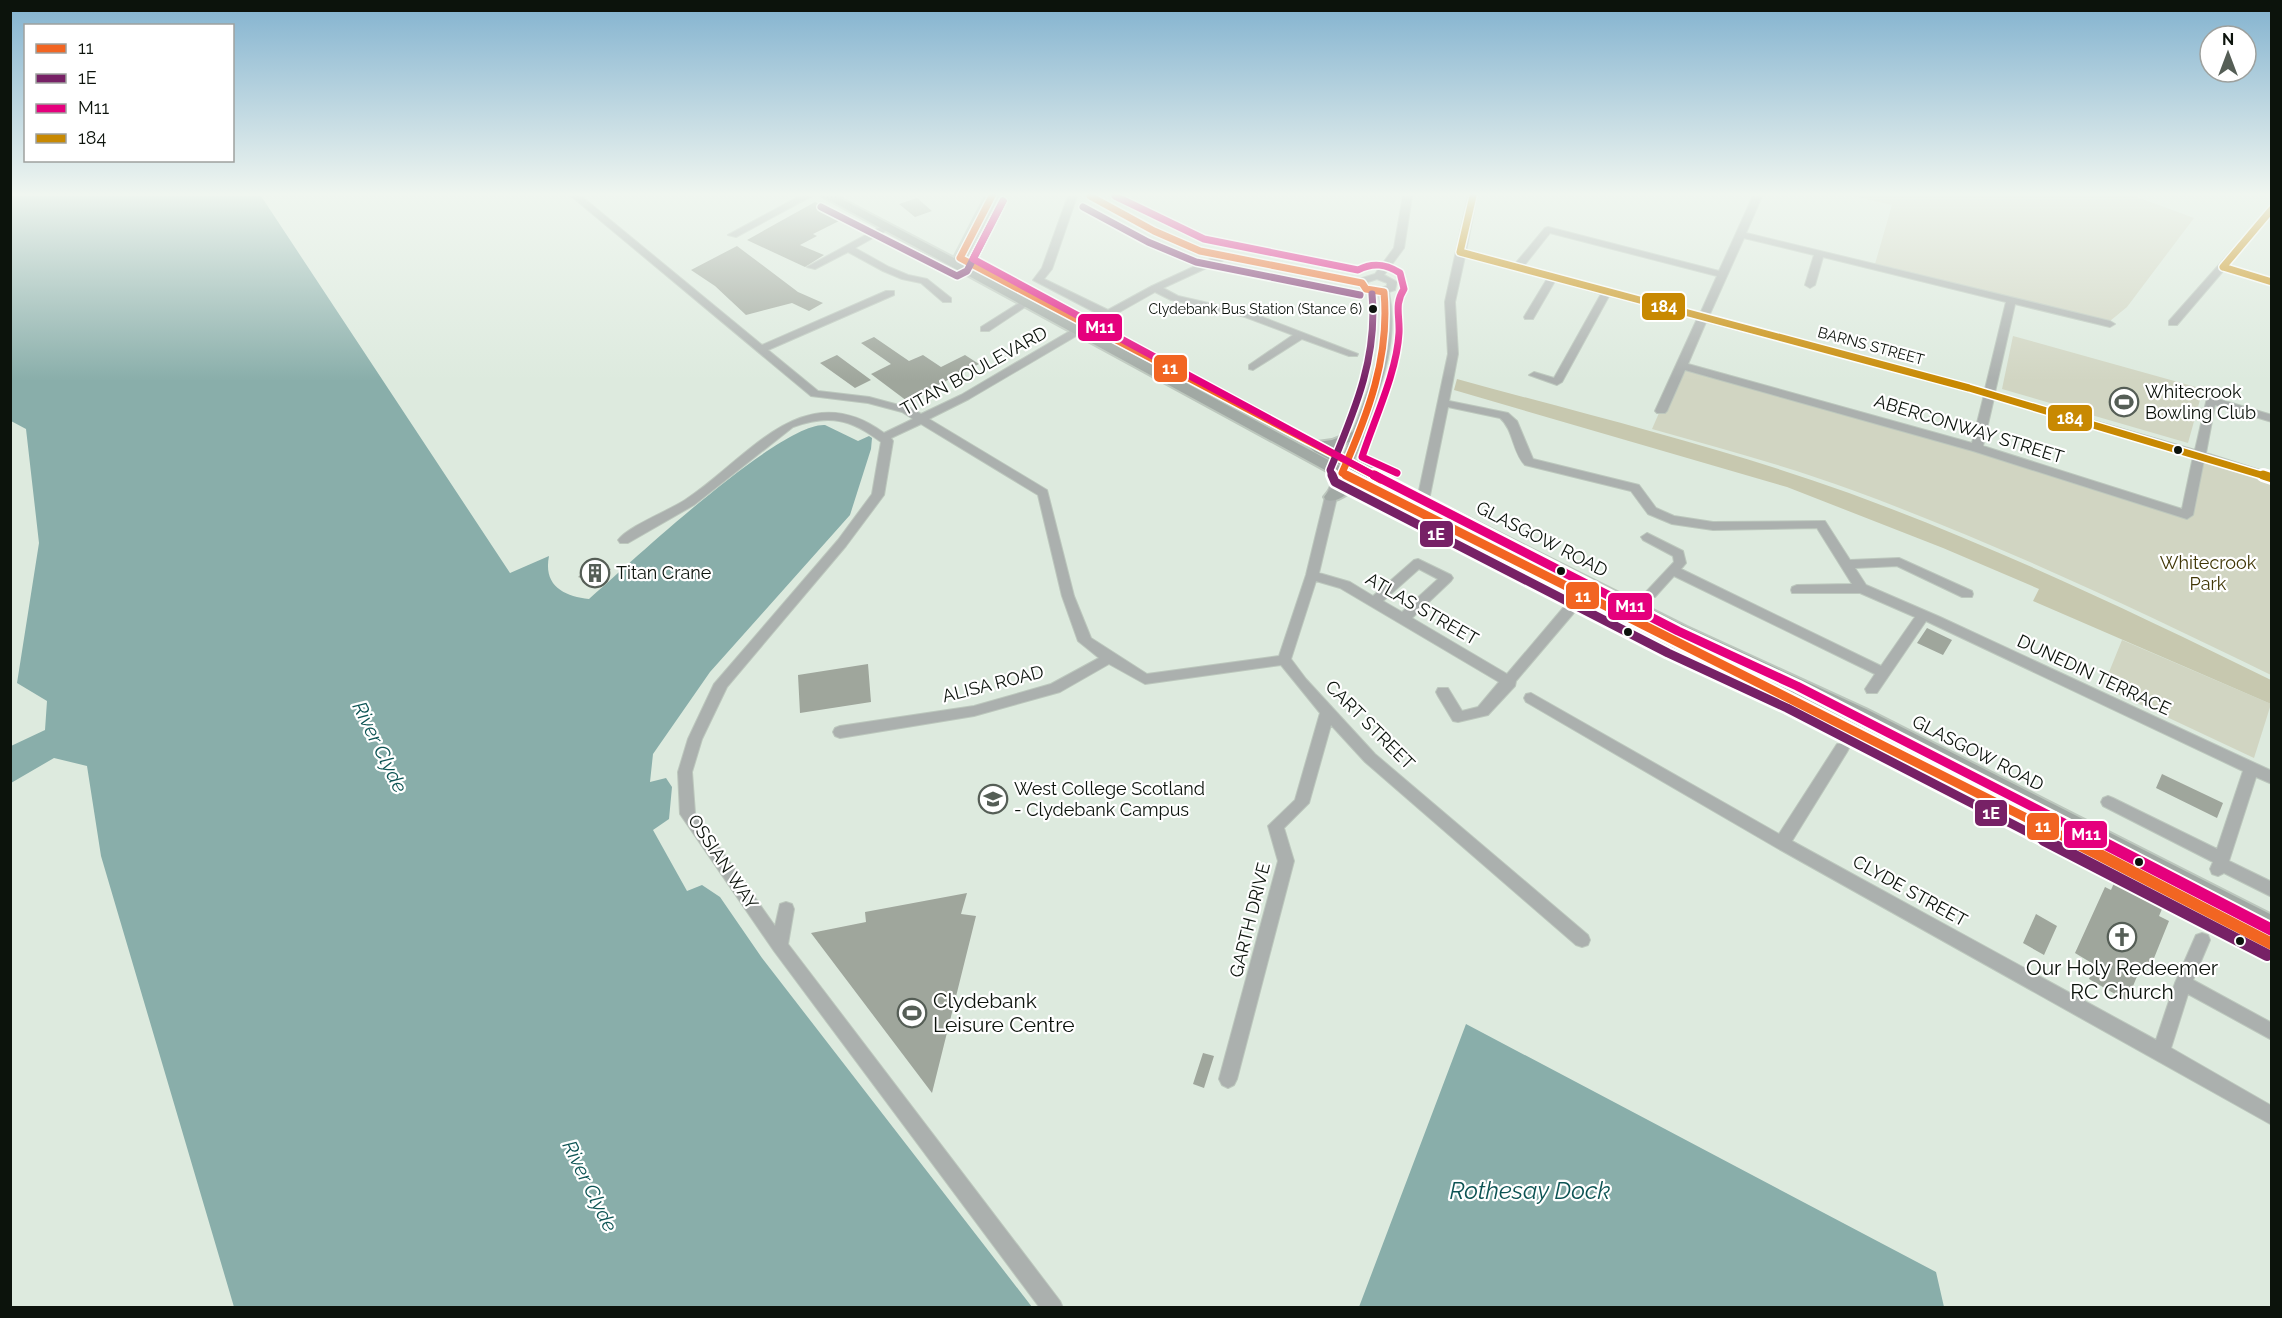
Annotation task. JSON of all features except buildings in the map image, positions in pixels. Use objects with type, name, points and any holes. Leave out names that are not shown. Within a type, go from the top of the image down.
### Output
[{"type":"main road","points":[[951,258],[958,261]]},
{"type":"main road","points":[[952,258],[958,261]]},
{"type":"main road","name":"GLASGOW ROAD","points":[[958,261],[1027,301],[1314,446],[1345,468],[1361,483],[1652,632],[1792,697],[2271,944]]},
{"type":"main road","name":"GLASGOW ROAD","points":[[958,261],[1345,468],[1424,494],[1681,631],[1860,714],[2271,926]]},
{"type":"main road","points":[[1314,446],[1335,444],[1357,434]]},
{"type":"main road","points":[[1331,497],[1344,487],[1361,483]]},
{"type":"street","points":[[650,258],[815,394],[869,400],[906,410],[1043,493],[1068,596],[1085,641],[1145,679],[1284,660],[1312,575],[1331,497],[1345,468],[1380,367],[1388,317],[1384,292]]},
{"type":"street","points":[[812,267],[832,258]]},
{"type":"street","points":[[866,258],[895,273],[924,281],[948,300]]},
{"type":"street","points":[[1051,258],[1047,269],[1038,277],[1054,288],[1107,314]]},
{"type":"street","name":"TITAN BOULEVARD","points":[[883,438],[922,420],[1155,288],[1222,258]]},
{"type":"street","points":[[1233,258],[1362,283],[1366,289],[1384,292],[1392,288],[1392,282],[1378,276],[1367,277],[1362,283]]},
{"type":"street","points":[[1378,276],[1392,258]]},
{"type":"street","points":[[1424,494],[1453,354],[1450,302],[1459,258]]},
{"type":"street","name":"BARNS STREET","points":[[1480,258],[1989,392],[2271,478]]},
{"type":"street","points":[[1517,268],[1526,258]]},
{"type":"street","points":[[1656,258],[1724,275]]},
{"type":"street","points":[[1661,411],[1680,365],[1732,258]]},
{"type":"street","points":[[1810,285],[1818,258]]},
{"type":"street","points":[[1834,258],[2110,324]]},
{"type":"street","points":[[2173,323],[2231,258]]},
{"type":"street","points":[[2223,267],[2271,282]]},
{"type":"street","points":[[1529,317],[1554,277]]},
{"type":"street","points":[[1155,288],[1175,298],[1248,315],[1299,336],[1353,354]]},
{"type":"street","points":[[1534,375],[1557,382],[1607,291]]},
{"type":"street","points":[[761,349],[890,292]]},
{"type":"street","points":[[1977,448],[2011,300]]},
{"type":"street","points":[[985,329],[1027,301]]},
{"type":"street","points":[[1253,367],[1299,336]]},
{"type":"street","name":"ABERCONWAY STREET","points":[[1680,365],[1977,448],[2187,515],[2198,454]]},
{"type":"street","points":[[2198,454],[2211,399],[2271,419]]},
{"type":"street","points":[[1444,404],[1504,415],[1511,421],[1525,458],[1529,462],[1635,488],[1642,493],[1649,507],[1664,516],[1706,526],[1821,524],[1861,588]]},
{"type":"street","points":[[624,540],[690,502],[789,425],[807,417],[844,416],[871,428],[883,438]]},
{"type":"street","name":"OSSIAN WAY","points":[[883,438],[887,441],[878,495],[842,543],[722,684],[695,739],[685,772],[688,814],[780,946],[1053,1308]]},
{"type":"street","points":[[1647,537],[1679,554],[1680,563],[1650,594]]},
{"type":"street","points":[[1374,602],[1418,562],[1447,578],[1403,619]]},
{"type":"street","points":[[1846,564],[1899,562],[1967,594]]},
{"type":"street","points":[[1672,570],[1882,672]]},
{"type":"street","name":"ATLAS STREET","points":[[1312,575],[1345,585],[1510,682]]},
{"type":"street","points":[[1797,590],[1861,588]]},
{"type":"street","name":"DUNEDIN TERRACE","points":[[1861,588],[2271,778]]},
{"type":"street","points":[[1443,693],[1458,717],[1483,711],[1569,611]]},
{"type":"street","points":[[1872,689],[1922,617]]},
{"type":"street","name":"ALISA ROAD","points":[[840,732],[974,711],[1055,688],[1109,658]]},
{"type":"street","name":"CART STREET","points":[[1284,660],[1300,683],[1370,758],[1582,940]]},
{"type":"street","name":"CLYDE STREET","points":[[1531,698],[1782,843],[2161,1052],[2271,1116]]},
{"type":"street","name":"GARTH DRIVE","points":[[1228,1079],[1286,861],[1275,826],[1302,803],[1327,712]]},
{"type":"street","points":[[1782,843],[1842,748]]},
{"type":"street","points":[[2220,864],[2251,769]]},
{"type":"street","points":[[2108,802],[2271,890]]},
{"type":"street","points":[[780,946],[786,909]]},
{"type":"street","points":[[2161,1052],[2183,984],[2202,940]]},
{"type":"street","points":[[2183,984],[2271,1032]]},
{"type":"green space","points":[[1877,258],[2164,258],[2127,307],[2110,321],[1875,264]]},
{"type":"green space","name":"Whitecrook Bowling Club","points":[[2013,336],[2203,389],[2188,443],[2002,389]]},
{"type":"green space","name":"Whitecrook Park","points":[[1680,365],[1977,448],[2186,515],[2198,454],[2271,478],[2271,675],[2064,577],[1906,510],[1803,473],[1652,429]]},
{"type":"green space","points":[[1457,379],[1752,461],[1903,513],[2063,581],[2271,680],[2271,704],[2033,601],[2039,589],[1943,548],[1787,487],[1454,390]]},
{"type":"green space","points":[[2122,640],[2271,704],[2254,758],[2103,687]]},
{"type":"water","name":"River Clyde","points":[[11,258],[302,258],[510,573],[549,556],[549,575],[552,582],[564,592],[580,598],[589,599],[705,498],[775,446],[804,430],[825,425],[858,441],[869,436],[872,438],[871,449],[850,515],[710,672],[653,754],[650,782],[666,778],[672,787],[669,819],[653,830],[687,891],[702,885],[720,897],[762,958],[1032,1307],[234,1307],[101,856],[87,766],[54,758],[11,783],[11,746],[45,730],[47,701],[17,683],[39,543],[26,429],[11,421]]},
{"type":"water","name":"Rothesay Dock","points":[[1466,1024],[1936,1272],[1944,1307],[1359,1307]]},
{"type":"transit line","name":"1E","points":[[921,258],[957,276],[967,271],[974,258]]},
{"type":"transit line","name":"11","points":[[960,258],[1381,479]]},
{"type":"transit line","name":"M11","points":[[974,258],[1348,462],[1678,631],[1797,686],[2272,930]]},
{"type":"transit line","name":"1E","points":[[1185,258],[1196,262],[1360,295]]},
{"type":"transit line","name":"11","points":[[1233,258],[1362,283],[1366,289],[1384,292],[1386,315],[1382,362],[1369,408],[1342,473],[1673,642],[1792,697],[2272,944]]},
{"type":"transit line","name":"M11","points":[[1296,258],[1358,270],[1374,264],[1385,265],[1400,273],[1404,289],[1397,299],[1399,333],[1395,358],[1362,457],[1397,473]]},
{"type":"transit line","name":"184","points":[[1481,258],[1969,388],[2272,478]]},
{"type":"transit line","name":"184","points":[[2223,267],[2231,258]]},
{"type":"transit line","name":"184","points":[[2223,267],[2272,282]]},
{"type":"transit line","name":"1E","points":[[1372,294],[1373,340],[1369,362],[1356,406],[1330,470],[1335,482],[1668,653],[1787,708],[2267,955]]},
{"type":"place","name":"Clydebank Bus Station (Stance 6)","points":[[1373,309]]},
{"type":"place","name":"Whitecrook Bowling Club","points":[[2124,402]]},
{"type":"place","name":"Titan Crane","points":[[595,573]]},
{"type":"place","name":"West College Scotland - Clydebank Campus","points":[[993,799]]},
{"type":"place","name":"Our Holy Redeemer RC Church","points":[[2122,937]]},
{"type":"place","name":"Clydebank Leisure Centre","points":[[912,1013]]}]
